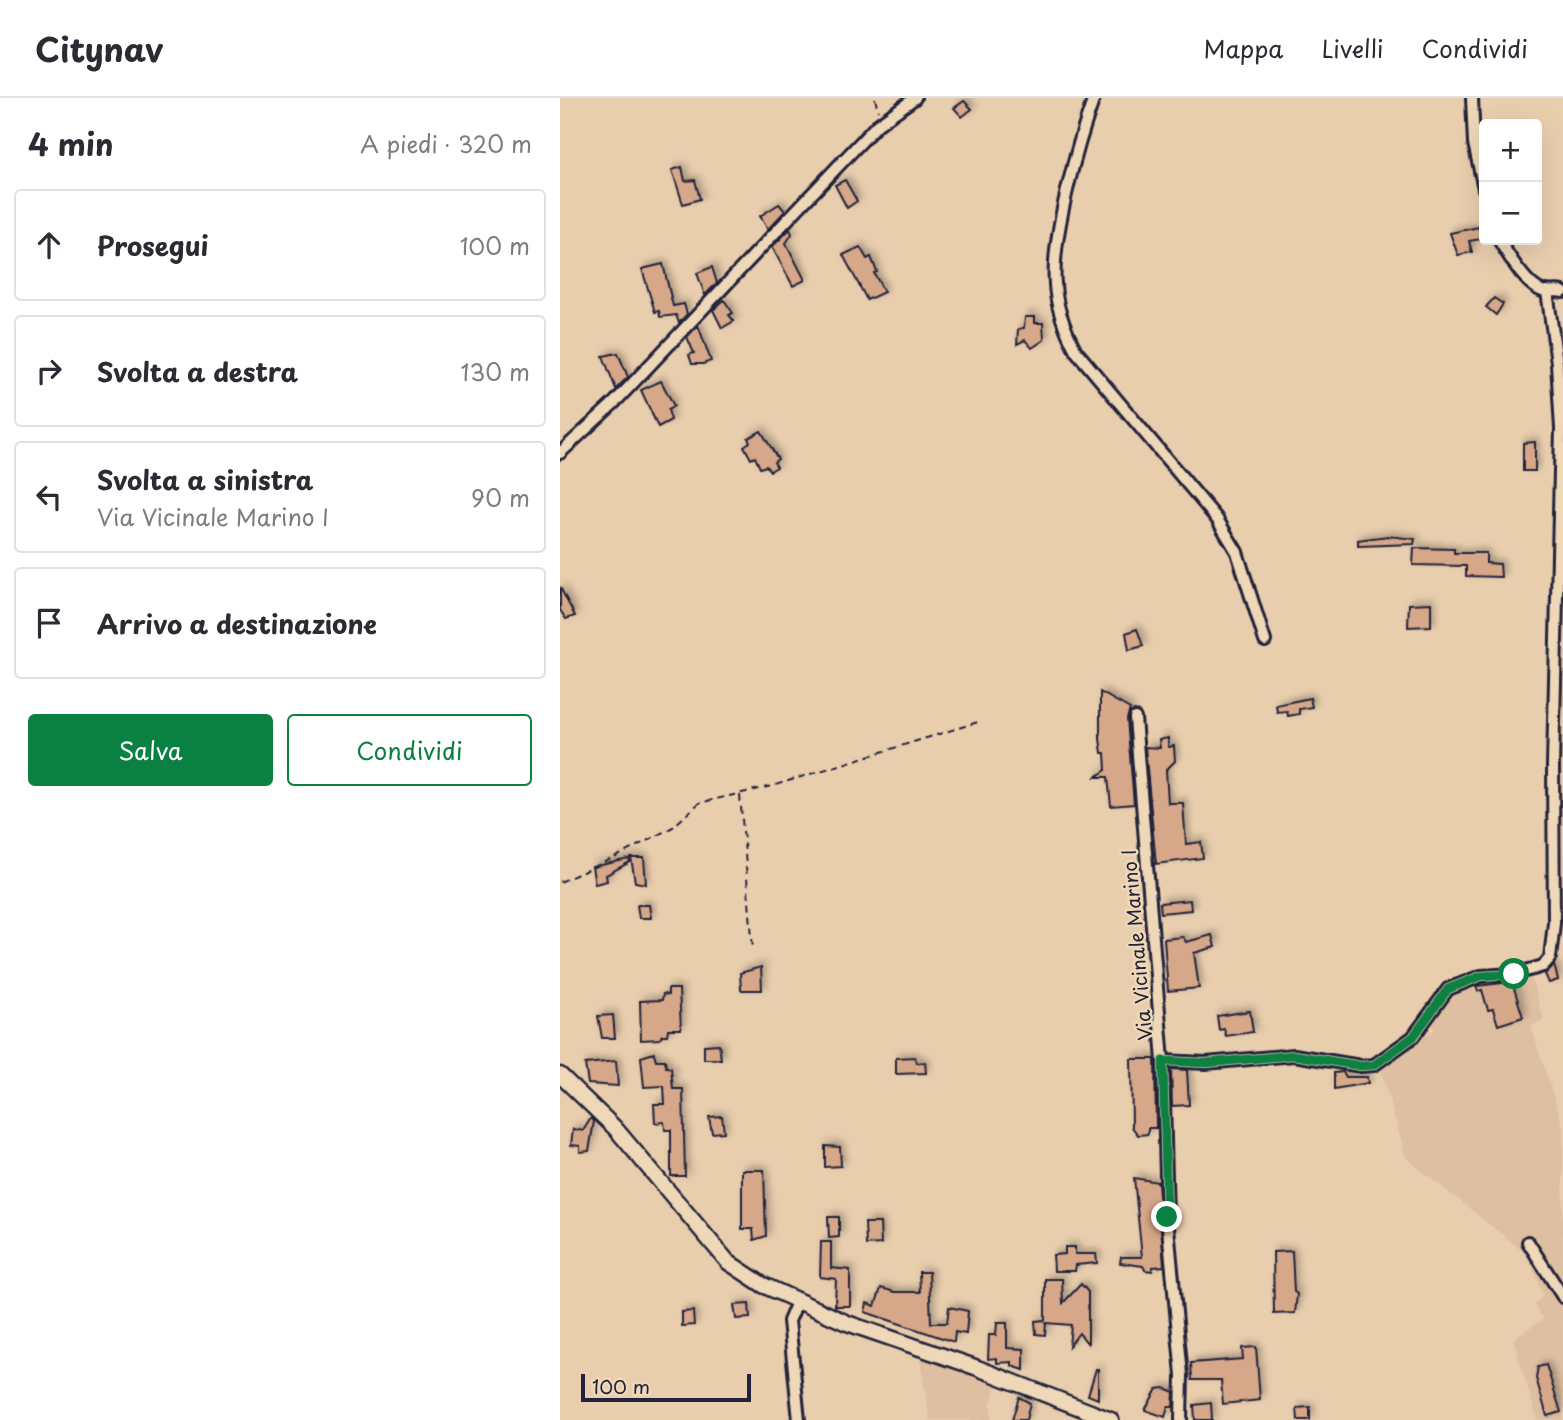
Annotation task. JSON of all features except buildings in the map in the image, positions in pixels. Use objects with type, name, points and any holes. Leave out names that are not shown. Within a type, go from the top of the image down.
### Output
[{"type":"main road","points":[[560,1075],[623,1137],[728,1262],[763,1285],[797,1302],[1111,1420]]},
{"type":"street","points":[[560,453],[614,402],[877,125],[915,98]]},
{"type":"street","points":[[1094,98],[1054,258],[1055,286],[1064,328],[1076,351],[1217,519],[1237,552],[1265,641]]},
{"type":"street","points":[[1472,98],[1474,144],[1482,182]]},
{"type":"street","points":[[1502,245],[1511,261],[1534,286],[1547,291],[1563,292]]},
{"type":"street","points":[[1163,1061],[1206,1063],[1294,1055],[1361,1066],[1374,1065],[1413,1037],[1448,989],[1481,976],[1514,974],[1543,966],[1550,958],[1554,923],[1553,765],[1561,429],[1557,363],[1547,291]]},
{"type":"street","name":"Via Vicinale Marino I","points":[[1135,718],[1163,1061],[1167,1217],[1183,1385],[1181,1420]]},
{"type":"street","points":[[1528,1242],[1563,1297]]},
{"type":"street","points":[[797,1302],[789,1321],[799,1420]]},
{"type":"path","points":[[560,882],[615,858],[673,827],[699,803],[740,794],[981,721]]},
{"type":"path","points":[[740,794],[752,949]]},
{"type":"shaded area","points":[[1528,966],[1544,1020],[1531,1026],[1563,1126],[1563,1420],[1537,1420],[1513,1339],[1543,1319],[1534,1304],[1543,1296],[1531,1263],[1520,1249],[1406,1158],[1379,1064],[1435,1030],[1430,1022],[1448,995],[1465,984]]},
{"type":"shaded area","points":[[923,1355],[997,1386],[991,1403],[991,1420],[930,1420],[920,1361]]},
{"type":"route","points":[[1167,1217],[1163,1061],[1206,1063],[1294,1055],[1361,1066],[1374,1065],[1413,1037],[1448,989],[1464,980],[1481,976],[1514,974]]}]
